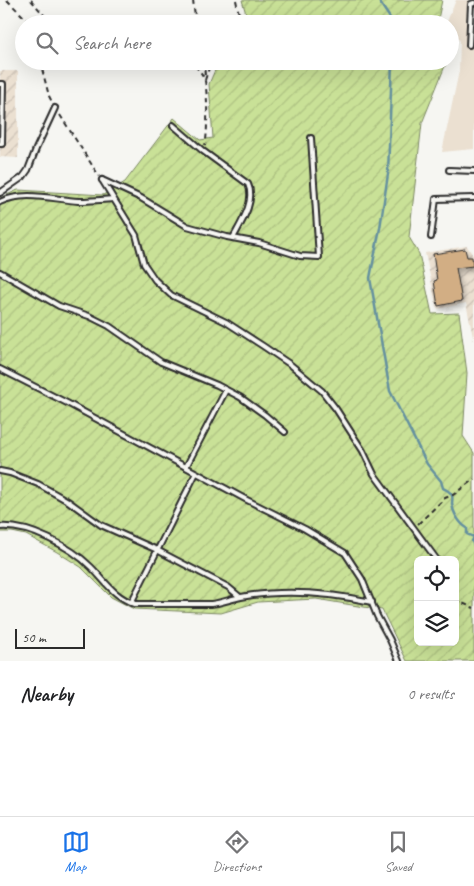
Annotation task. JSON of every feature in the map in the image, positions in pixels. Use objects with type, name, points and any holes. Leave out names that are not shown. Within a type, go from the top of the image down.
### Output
[{"type":"lane","points":[[469,45],[471,4],[474,3]]},
{"type":"lane","points":[[0,84],[3,84],[2,144],[0,144]]},
{"type":"lane","points":[[0,194],[23,177],[28,170],[36,148],[56,108]]},
{"type":"lane","points":[[173,125],[203,151],[248,184],[250,189],[249,204],[233,238]]},
{"type":"lane","points":[[102,180],[142,198],[187,226],[259,243],[300,256],[318,257],[311,138]]},
{"type":"lane","points":[[449,170],[474,171]]},
{"type":"lane","points":[[102,180],[136,235],[144,264],[155,280],[171,295],[238,329],[291,365],[322,391],[364,451],[374,474],[434,556]]},
{"type":"lane","points":[[0,202],[11,196],[78,201],[96,201],[113,198]]},
{"type":"lane","points":[[431,237],[436,199],[474,198]]},
{"type":"lane","points":[[0,272],[59,306],[89,316],[109,326],[161,362],[226,390],[265,414],[285,432]]},
{"type":"lane","points":[[0,369],[67,402],[196,473],[305,529],[346,553],[362,579],[398,661]]},
{"type":"lane","points":[[186,467],[226,390]]},
{"type":"lane","points":[[0,470],[38,484],[68,501],[101,525],[157,550],[218,581],[240,597]]},
{"type":"lane","points":[[131,603],[196,473]]},
{"type":"lane","points":[[0,527],[12,526],[25,529],[79,556],[114,593],[131,603],[144,605],[211,604],[222,603],[240,597],[280,594],[316,594],[372,602]]},
{"type":"path","points":[[7,0],[22,15]]},
{"type":"path","points":[[31,0],[44,15]]},
{"type":"path","points":[[193,0],[195,15]]},
{"type":"path","points":[[236,0],[239,15]]},
{"type":"path","points":[[42,70],[49,96],[102,180]]},
{"type":"path","points":[[200,70],[205,80]]},
{"type":"path","points":[[203,151],[206,134],[204,70]]},
{"type":"path","points":[[205,80],[208,70]]},
{"type":"path","points":[[414,527],[422,522],[445,498],[474,479]]},
{"type":"path","points":[[457,601],[474,608]]},
{"type":"shaded area","points":[[456,0],[474,0],[474,149],[442,152],[459,71],[459,15],[450,15]]},
{"type":"shaded area","points":[[0,71],[18,71],[18,158],[0,157]]},
{"type":"shaded area","points":[[467,246],[474,257],[474,342],[466,303],[437,309],[425,253]]},
{"type":"green space","points":[[242,0],[442,0],[439,15],[246,15]]},
{"type":"green space","points":[[215,70],[443,70],[422,123],[409,237],[419,254],[432,314],[459,313],[467,373],[463,436],[474,453],[474,661],[407,661],[382,610],[316,599],[258,602],[221,613],[134,609],[111,597],[81,567],[57,552],[26,535],[0,532],[0,198],[18,190],[103,195],[125,182],[174,118],[200,140],[213,138],[209,84]]},
{"type":"building","points":[[465,249],[467,257],[472,257],[473,266],[456,268],[462,301],[438,306],[434,281],[437,280],[433,254]]},
{"type":"waterway","points":[[379,0],[388,15]]},
{"type":"waterway","points":[[392,70],[388,174],[370,278],[390,391],[427,464],[441,481],[443,488],[450,492],[454,511],[459,521],[467,528],[467,534],[474,537],[472,541],[474,546]]}]
